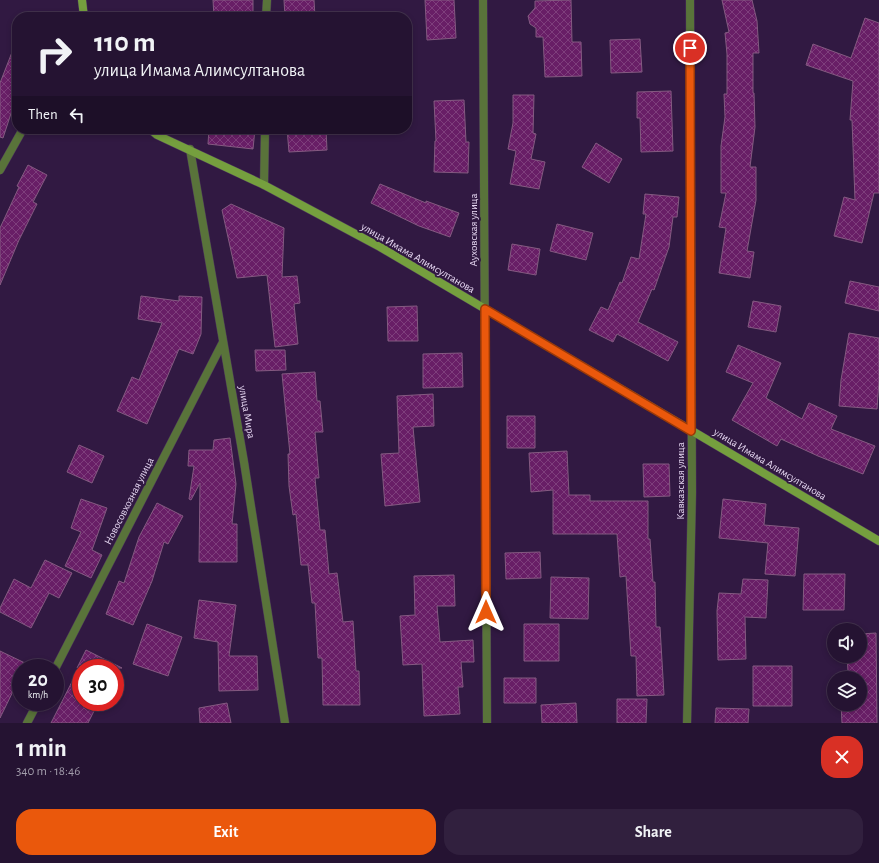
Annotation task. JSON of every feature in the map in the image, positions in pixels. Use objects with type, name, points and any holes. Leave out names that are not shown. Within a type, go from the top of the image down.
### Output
[{"type":"main road","points":[[82,0],[83,12]]},
{"type":"main road","points":[[156,134],[190,149]]},
{"type":"main road","name":"улица Имама Алимсултанова","points":[[190,149],[264,184],[380,247],[879,541]]},
{"type":"street","points":[[266,12],[267,0]]},
{"type":"street","name":"Ауховская улица","points":[[483,0],[487,723]]},
{"type":"street","name":"Кавказская улица","points":[[687,723],[692,492],[690,0]]},
{"type":"street","points":[[0,170],[20,134]]},
{"type":"street","points":[[264,184],[265,134]]},
{"type":"street","name":"улица Мира","points":[[190,149],[244,462],[285,723]]},
{"type":"street","name":"Новосовхозная улица","points":[[60,659],[224,342]]},
{"type":"street","points":[[27,723],[33,711]]},
{"type":"building","points":[[213,0],[253,0],[253,12],[214,12]]},
{"type":"building","points":[[284,0],[314,0],[315,12],[285,12]]},
{"type":"building","points":[[425,0],[454,0],[456,38],[427,40]]},
{"type":"building","points":[[571,0],[572,42],[581,42],[582,76],[545,77],[543,37],[536,37],[536,28],[530,24],[528,16],[535,8],[535,1]]},
{"type":"building","points":[[722,0],[752,0],[757,21],[759,53],[753,53],[755,127],[750,167],[756,167],[756,200],[747,251],[754,252],[750,278],[719,273],[726,228],[719,227],[726,193],[721,193],[721,146],[725,117],[724,94],[727,94],[727,54],[725,33],[729,32]]},
{"type":"building","points":[[865,18],[879,23],[879,193],[874,193],[862,243],[834,236],[844,197],[855,200],[852,120],[850,120],[853,81],[806,65],[813,44],[851,58]]},
{"type":"building","points":[[640,39],[642,72],[611,73],[610,40]]},
{"type":"building","points":[[12,52],[12,110],[3,138],[0,137],[0,83]]},
{"type":"building","points":[[671,91],[673,151],[641,152],[640,118],[637,118],[637,92]]},
{"type":"building","points":[[513,95],[534,95],[533,133],[536,134],[531,159],[545,162],[539,189],[510,184],[516,151],[508,149],[513,123]]},
{"type":"building","points":[[464,100],[466,142],[469,142],[468,173],[434,172],[436,141],[434,101]]},
{"type":"building","points":[[209,134],[254,134],[253,149],[208,144]]},
{"type":"building","points":[[287,134],[326,134],[327,150],[289,152]]},
{"type":"building","points":[[596,143],[622,159],[609,183],[582,167]]},
{"type":"building","points":[[28,165],[47,175],[33,202],[37,204],[19,240],[0,285],[0,228],[19,187],[17,186]]},
{"type":"building","points":[[380,184],[426,203],[426,201],[459,213],[450,237],[419,226],[371,203]]},
{"type":"building","points":[[645,194],[679,197],[677,217],[673,217],[669,247],[654,290],[652,289],[638,322],[678,342],[668,361],[617,334],[613,342],[589,330],[601,307],[608,310],[620,282],[622,283],[631,257],[639,259],[646,214],[643,214]]},
{"type":"building","points":[[231,204],[284,228],[282,277],[297,276],[300,303],[294,304],[298,344],[275,347],[267,275],[237,278],[222,210]]},
{"type":"building","points":[[557,224],[593,233],[586,260],[550,251]]},
{"type":"building","points":[[512,244],[540,249],[536,275],[508,270]]},
{"type":"building","points":[[850,281],[879,287],[879,311],[845,303]]},
{"type":"building","points":[[141,296],[179,301],[179,296],[202,297],[201,334],[193,354],[179,349],[147,424],[117,411],[132,377],[139,380],[162,323],[138,319]]},
{"type":"building","points":[[753,301],[781,306],[776,332],[748,327]]},
{"type":"building","points":[[417,306],[418,341],[388,341],[387,307]]},
{"type":"building","points":[[849,333],[879,338],[879,381],[877,409],[839,406],[841,380]]},
{"type":"building","points":[[738,345],[781,363],[766,398],[802,419],[809,403],[837,416],[831,429],[875,446],[863,474],[781,439],[777,446],[732,420],[753,383],[726,372]]},
{"type":"building","points":[[255,350],[285,350],[286,370],[256,371]]},
{"type":"building","points":[[462,353],[463,387],[423,388],[423,354]]},
{"type":"building","points":[[315,372],[317,401],[320,401],[323,432],[315,432],[319,478],[315,478],[320,530],[325,530],[329,574],[337,573],[343,622],[353,621],[356,671],[359,671],[360,705],[323,705],[322,658],[318,658],[315,603],[312,603],[308,565],[301,565],[296,514],[293,515],[289,486],[288,454],[290,454],[282,374]]},
{"type":"building","points":[[433,394],[434,426],[413,427],[420,502],[385,506],[381,454],[399,453],[397,396]]},
{"type":"building","points":[[507,416],[535,416],[535,448],[507,448]]},
{"type":"building","points":[[230,438],[236,484],[232,524],[237,524],[237,562],[199,562],[200,483],[191,500],[189,499],[194,466],[188,466],[189,450],[213,450],[214,440]]},
{"type":"building","points":[[79,445],[104,456],[92,483],[67,472]]},
{"type":"building","points":[[567,451],[569,495],[590,495],[590,501],[648,501],[648,539],[650,539],[653,582],[655,582],[656,627],[660,627],[664,695],[637,696],[636,656],[631,656],[626,576],[620,577],[617,534],[553,534],[553,490],[531,492],[529,453]]},
{"type":"building","points":[[643,464],[669,464],[670,496],[644,497]]},
{"type":"building","points":[[81,499],[107,508],[92,550],[102,555],[91,578],[65,566],[81,532],[71,528]]},
{"type":"building","points":[[723,499],[766,504],[764,525],[799,528],[795,576],[765,574],[768,543],[719,538]]},
{"type":"building","points":[[157,503],[183,516],[168,544],[164,542],[152,581],[133,625],[106,614],[119,581],[124,583],[139,537]]},
{"type":"building","points":[[540,552],[541,578],[506,579],[505,553]]},
{"type":"building","points":[[45,560],[72,573],[59,598],[49,593],[31,628],[0,612],[0,608],[14,579],[31,588]]},
{"type":"building","points":[[804,574],[845,574],[844,610],[803,610]]},
{"type":"building","points":[[454,575],[455,606],[437,606],[440,642],[473,640],[474,662],[461,662],[463,687],[458,687],[460,714],[424,716],[422,664],[403,665],[400,616],[415,615],[414,576]]},
{"type":"building","points":[[551,577],[589,578],[588,619],[550,618]]},
{"type":"building","points":[[743,579],[768,580],[766,618],[745,617],[746,659],[718,660],[717,611],[719,593],[741,594]]},
{"type":"building","points":[[199,600],[236,605],[229,656],[257,656],[258,690],[219,691],[218,642],[194,638]]},
{"type":"building","points":[[147,624],[182,637],[168,676],[133,664]]},
{"type":"building","points":[[524,624],[559,624],[559,661],[524,661]]},
{"type":"building","points":[[876,633],[877,723],[842,723],[841,711],[867,711],[867,671],[848,671],[847,663],[867,663],[867,634]]},
{"type":"building","points":[[86,650],[104,659],[82,659]]},
{"type":"building","points":[[0,651],[17,659],[12,659],[12,693],[0,718]]},
{"type":"building","points":[[753,666],[792,666],[792,706],[753,706]]},
{"type":"building","points":[[504,678],[536,678],[536,703],[504,703]]},
{"type":"building","points":[[72,682],[72,711],[94,711],[88,723],[51,723],[57,711],[64,711],[64,697]]},
{"type":"building","points":[[617,699],[647,699],[646,723],[617,723]]},
{"type":"building","points":[[227,703],[231,723],[200,723],[199,708]]},
{"type":"building","points":[[576,703],[577,723],[542,723],[541,705]]},
{"type":"building","points":[[716,708],[749,709],[748,723],[715,723]]},
{"type":"route","points":[[486,612],[485,309],[691,431],[690,48]]}]
